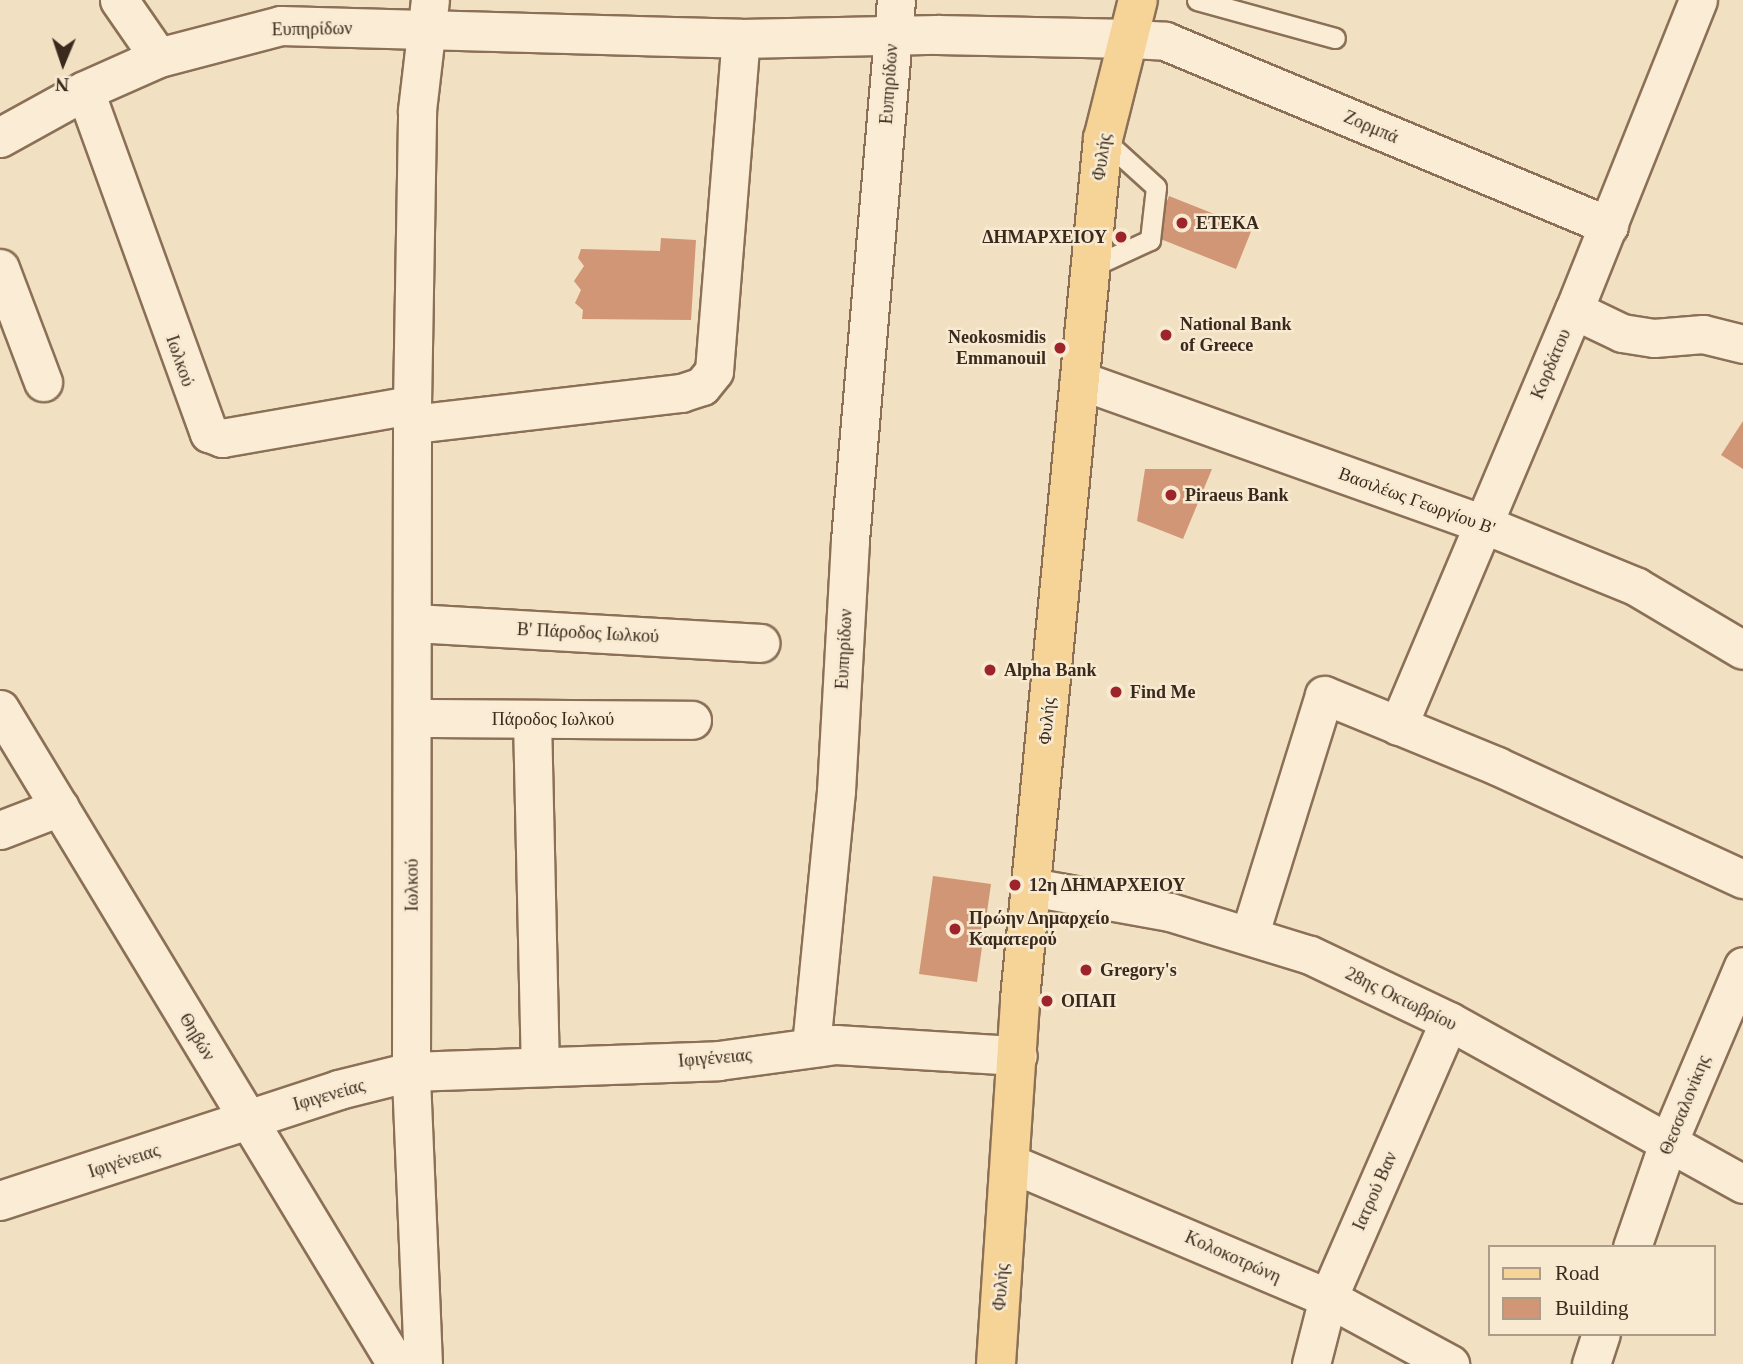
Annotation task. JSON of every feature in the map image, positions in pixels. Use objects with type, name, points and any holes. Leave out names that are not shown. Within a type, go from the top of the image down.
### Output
[{"type":"main road","name":"Φυλής","points":[[996,1364],[1031,887],[1103,139],[1138,0]]},
{"type":"street","points":[[119,0],[159,58]]},
{"type":"street","name":"Κορδάτου","points":[[1398,726],[1609,226],[1698,0]]},
{"type":"street","name":"Ευπηρίδων","points":[[0,138],[85,91],[159,58],[281,26],[426,16],[741,39],[895,18],[850,540],[836,792],[811,1046]]},
{"type":"street","name":"Ιωλκού","points":[[423,1364],[411,1072],[417,110],[426,16]]},
{"type":"street","points":[[895,18],[1130,39]]},
{"type":"street","points":[[413,415],[681,393],[702,386],[714,372],[741,39]]},
{"type":"street","name":"Ζορμπά","points":[[1130,39],[1165,41],[1609,226]]},
{"type":"street","name":"Ιωλκού","points":[[85,91],[209,433],[222,438],[413,415]]},
{"type":"street","points":[[0,268],[43,382]]},
{"type":"street","points":[[1574,310],[1622,333],[1654,338],[1703,334],[1743,344]]},
{"type":"street","name":"Βασιλέως Γεωργίου Β'","points":[[1079,380],[1483,524],[1637,587],[1743,650]]},
{"type":"street","name":"Β' Πάροδος Ιωλκού","points":[[415,623],[760,643]]},
{"type":"street","points":[[1250,933],[1324,695],[1743,879]]},
{"type":"street","name":"Θηβών","points":[[0,709],[396,1364]]},
{"type":"street","name":"Πάροδος Ιωλκού","points":[[413,718],[692,720]]},
{"type":"street","points":[[532,719],[540,1065]]},
{"type":"street","points":[[0,830],[60,807]]},
{"type":"street","name":"28ης Οκτωβρίου","points":[[1031,887],[1170,912],[1250,933],[1310,955],[1449,1021],[1743,1184]]},
{"type":"street","name":"Θεσσαλονίκης","points":[[1633,1245],[1668,1143],[1743,966]]},
{"type":"street","name":"Ιατρού Βαν","points":[[1311,1364],[1328,1298],[1449,1021]]},
{"type":"street","name":"Ιφιγένειας","points":[[411,1072],[540,1065],[719,1061],[811,1046],[1018,1056]]},
{"type":"street","name":"Ιφιγενείας","points":[[247,1121],[339,1090],[411,1072]]},
{"type":"street","name":"Ιφιγένειας","points":[[0,1201],[247,1121]]},
{"type":"street","name":"Κολοκοτρώνη","points":[[1010,1163],[1328,1298],[1450,1364]]},
{"type":"street","points":[[1591,1364],[1600,1336]]},
{"type":"lane","points":[[1197,0],[1335,38]]},
{"type":"lane","points":[[1091,267],[1150,240],[1156,187],[1103,139]]},
{"type":"building","points":[[1169,196],[1252,229],[1236,269],[1153,236]]},
{"type":"building","points":[[661,238],[696,240],[691,320],[582,319],[583,310],[575,303],[581,290],[574,281],[584,266],[578,258],[581,249],[660,251]]},
{"type":"building","points":[[1743,421],[1743,469],[1721,455]]},
{"type":"building","name":"Piraeus Bank","points":[[1145,469],[1212,469],[1183,539],[1137,521]]},
{"type":"building","name":"Πρώην Δημαρχείο Καματερού","points":[[933,876],[991,884],[977,982],[919,974]]},
{"type":"place","name":"ΕΤΕΚΑ","points":[[1182,223]]},
{"type":"place","name":"ΔΗΜΑΡΧΕΙΟΥ","points":[[1121,237]]},
{"type":"place","name":"National Bank of Greece","points":[[1166,335]]},
{"type":"place","name":"Neokosmidis Emmanouil","points":[[1060,348]]},
{"type":"place","name":"Piraeus Bank","points":[[1171,495]]},
{"type":"place","name":"Alpha Bank","points":[[990,670]]},
{"type":"place","name":"Find Me","points":[[1116,692]]},
{"type":"place","name":"12η ΔΗΜΑΡΧΕΙΟΥ","points":[[1015,885]]},
{"type":"place","name":"Πρώην Δημαρχείο Καματερού","points":[[955,929]]},
{"type":"place","name":"Gregory's","points":[[1086,970]]},
{"type":"place","name":"ΟΠΑΠ","points":[[1047,1001]]}]
